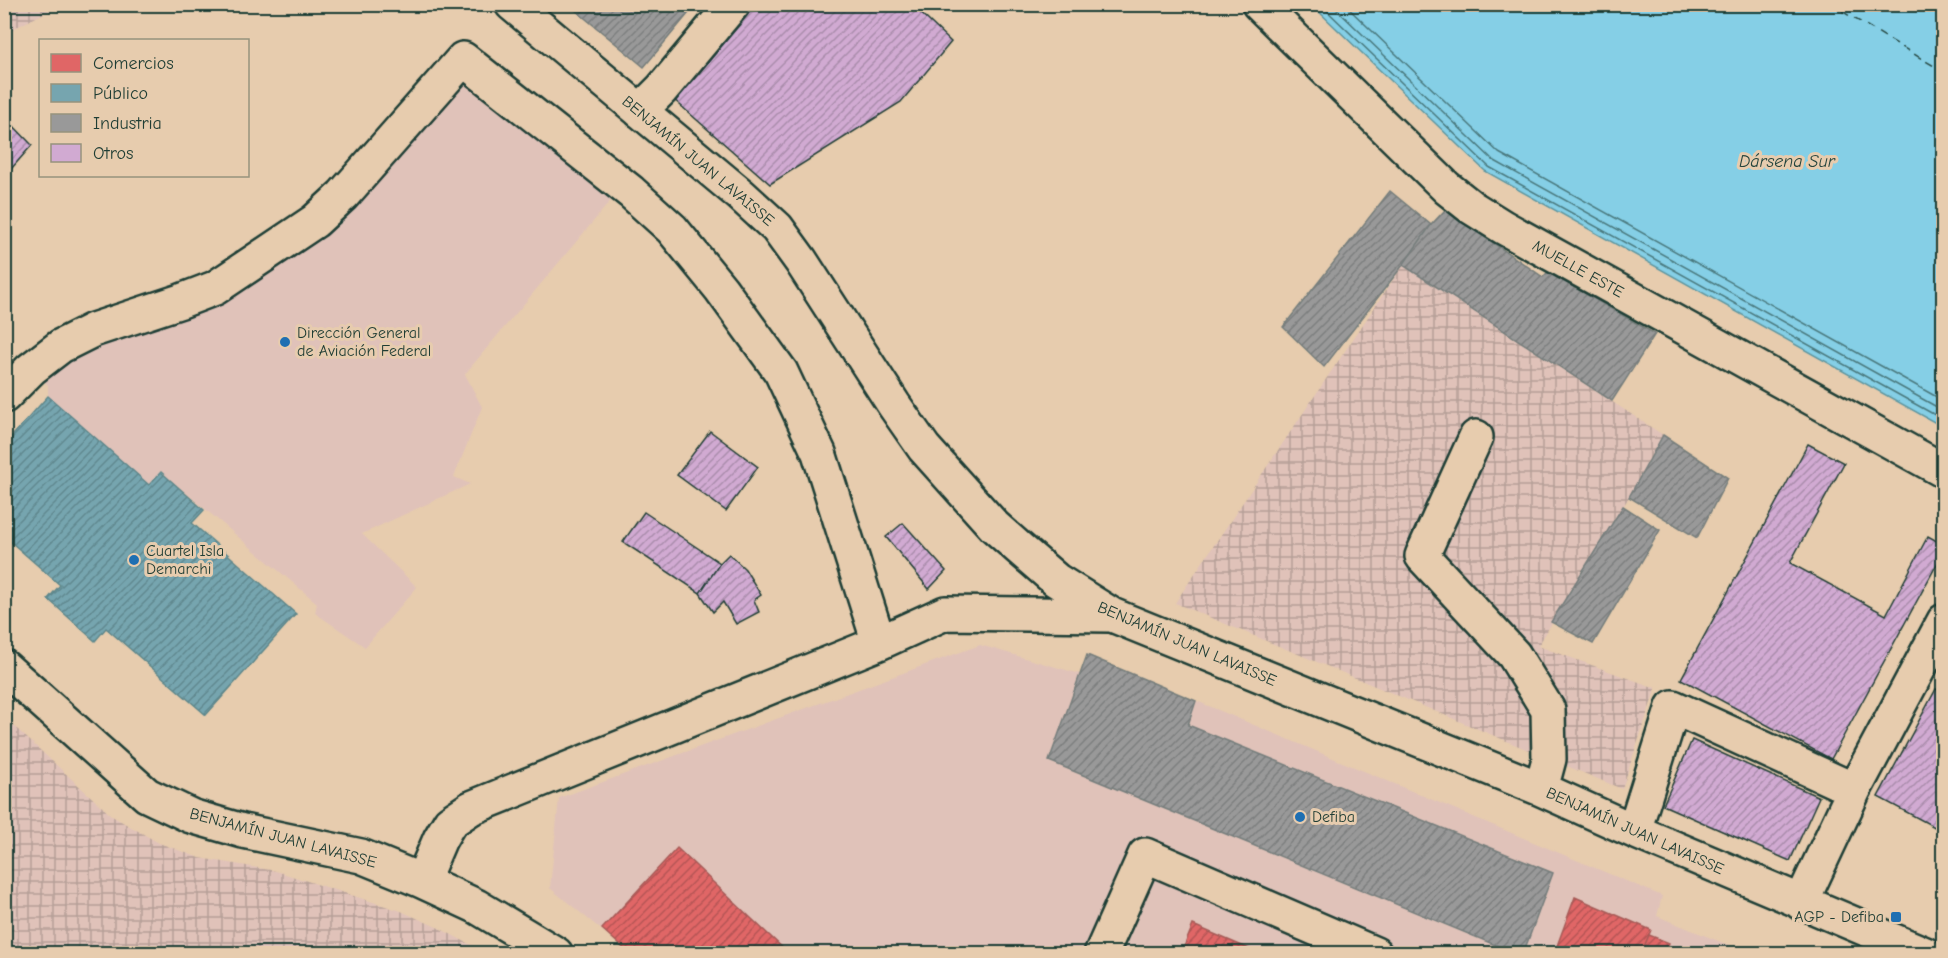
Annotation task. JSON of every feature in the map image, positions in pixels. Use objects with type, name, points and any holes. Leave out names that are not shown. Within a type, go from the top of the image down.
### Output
[{"type":"street","name":"BENJAMÍN JUAN LAVAISSE","points":[[512,4],[777,228],[821,290],[924,448],[994,526],[1056,580],[1112,615],[1541,789],[1801,903],[1925,954]]},
{"type":"street","points":[[640,111],[662,89],[733,4]]},
{"type":"street","name":"MUELLE ESTE","points":[[1259,4],[1417,160],[1471,207],[1503,227],[1944,471]]},
{"type":"street","points":[[4,396],[31,369],[60,346],[93,330],[214,288],[315,221],[343,195],[463,58],[631,192],[672,229],[721,289],[775,363],[801,412],[819,453],[879,643]]},
{"type":"street","points":[[1476,437],[1422,556],[1514,655],[1548,710],[1549,759],[1541,789]]},
{"type":"street","points":[[422,881],[450,822],[471,808],[879,643],[945,613],[1112,615]]},
{"type":"street","points":[[1801,903],[1854,790],[1944,621]]},
{"type":"street","name":"BENJAMÍN JUAN LAVAISSE","points":[[4,667],[147,795],[191,816],[243,831],[361,856],[476,906],[556,954]]},
{"type":"street","points":[[1634,831],[1673,707],[1854,790]]},
{"type":"street","points":[[1101,954],[1145,855],[1375,954]]},
{"type":"shaded area","points":[[5,4],[60,4],[60,5],[5,33]]},
{"type":"shaded area","points":[[439,65],[613,198],[465,374],[482,407],[454,477],[470,484],[362,534],[417,587],[365,647],[315,613],[317,603],[161,472],[149,485],[48,396],[48,385],[23,361],[54,334],[87,314],[209,276],[312,210]]},
{"type":"shaded area","points":[[1403,265],[1663,435],[1629,497],[1538,646],[1656,688],[1622,789],[1175,603]]},
{"type":"shaded area","name":"Defiba","points":[[980,645],[1080,674],[1087,655],[1662,896],[1657,916],[1748,953],[630,953],[550,888],[559,798]]},
{"type":"shaded area","points":[[5,718],[112,816],[159,843],[200,858],[276,871],[401,911],[486,953],[5,953]]},
{"type":"water","name":"Dársena Sur","points":[[1312,5],[1943,5],[1943,427],[1485,171]]},
{"type":"building: Comercios","points":[[677,848],[789,954],[630,954],[602,929]]},
{"type":"building: Comercios","points":[[1575,897],[1651,930],[1641,954],[1554,954]]},
{"type":"building: Comercios","points":[[1193,925],[1261,954],[1181,954]]},
{"type":"building: Comercios","points":[[1649,935],[1669,943],[1665,954],[1641,954]]},
{"type":"building: Público","name":"Cuartel Isla Demarchi","points":[[48,396],[149,485],[161,472],[204,510],[192,523],[296,614],[206,715],[106,628],[95,641],[48,599],[60,585],[4,536],[4,445]]},
{"type":"building: Industria","points":[[568,4],[676,4],[688,14],[644,67]]},
{"type":"building: Industria","points":[[676,4],[696,4],[688,14]]},
{"type":"building: Industria","points":[[1390,191],[1431,225],[1324,367],[1283,327]]},
{"type":"building: Industria","points":[[1445,210],[1543,277],[1548,272],[1655,334],[1612,401],[1403,265],[1431,225]]},
{"type":"building: Industria","points":[[1663,435],[1728,478],[1697,538],[1629,497]]},
{"type":"building: Industria","points":[[1623,506],[1660,530],[1593,644],[1551,622]]},
{"type":"building: Industria","name":"Defiba","points":[[1087,655],[1196,701],[1188,725],[1553,873],[1523,954],[1517,954],[1049,761]]},
{"type":"building: Otros","points":[[751,4],[911,4],[951,42],[901,102],[770,184],[672,98]]},
{"type":"building: Otros","points":[[4,117],[32,145],[4,177]]},
{"type":"building: Otros","points":[[710,431],[758,467],[726,511],[677,475]]},
{"type":"building: Otros","points":[[1808,444],[1844,463],[1790,563],[1886,615],[1928,536],[1944,545],[1944,551],[1831,759],[1681,679]]},
{"type":"building: Otros","points":[[644,512],[720,563],[700,593],[623,542]]},
{"type":"building: Otros","points":[[903,523],[946,571],[929,589],[886,537]]},
{"type":"building: Otros","points":[[729,554],[745,569],[761,595],[754,600],[759,612],[736,624],[723,602],[713,612],[700,593],[720,563]]},
{"type":"building: Otros","points":[[1936,689],[1944,693],[1944,832],[1878,797]]},
{"type":"building: Otros","points":[[1692,740],[1819,797],[1790,861],[1663,805]]},
{"type":"ferry route","points":[[1830,4],[1944,72]]},
{"type":"place","name":"Dirección General de Aviación Federal","points":[[285,342]]},
{"type":"place","name":"Cuartel Isla Demarchi","points":[[134,560]]},
{"type":"place","name":"Defiba","points":[[1300,817]]},
{"type":"place","name":"AGP - Defiba","points":[[1896,917]]}]
